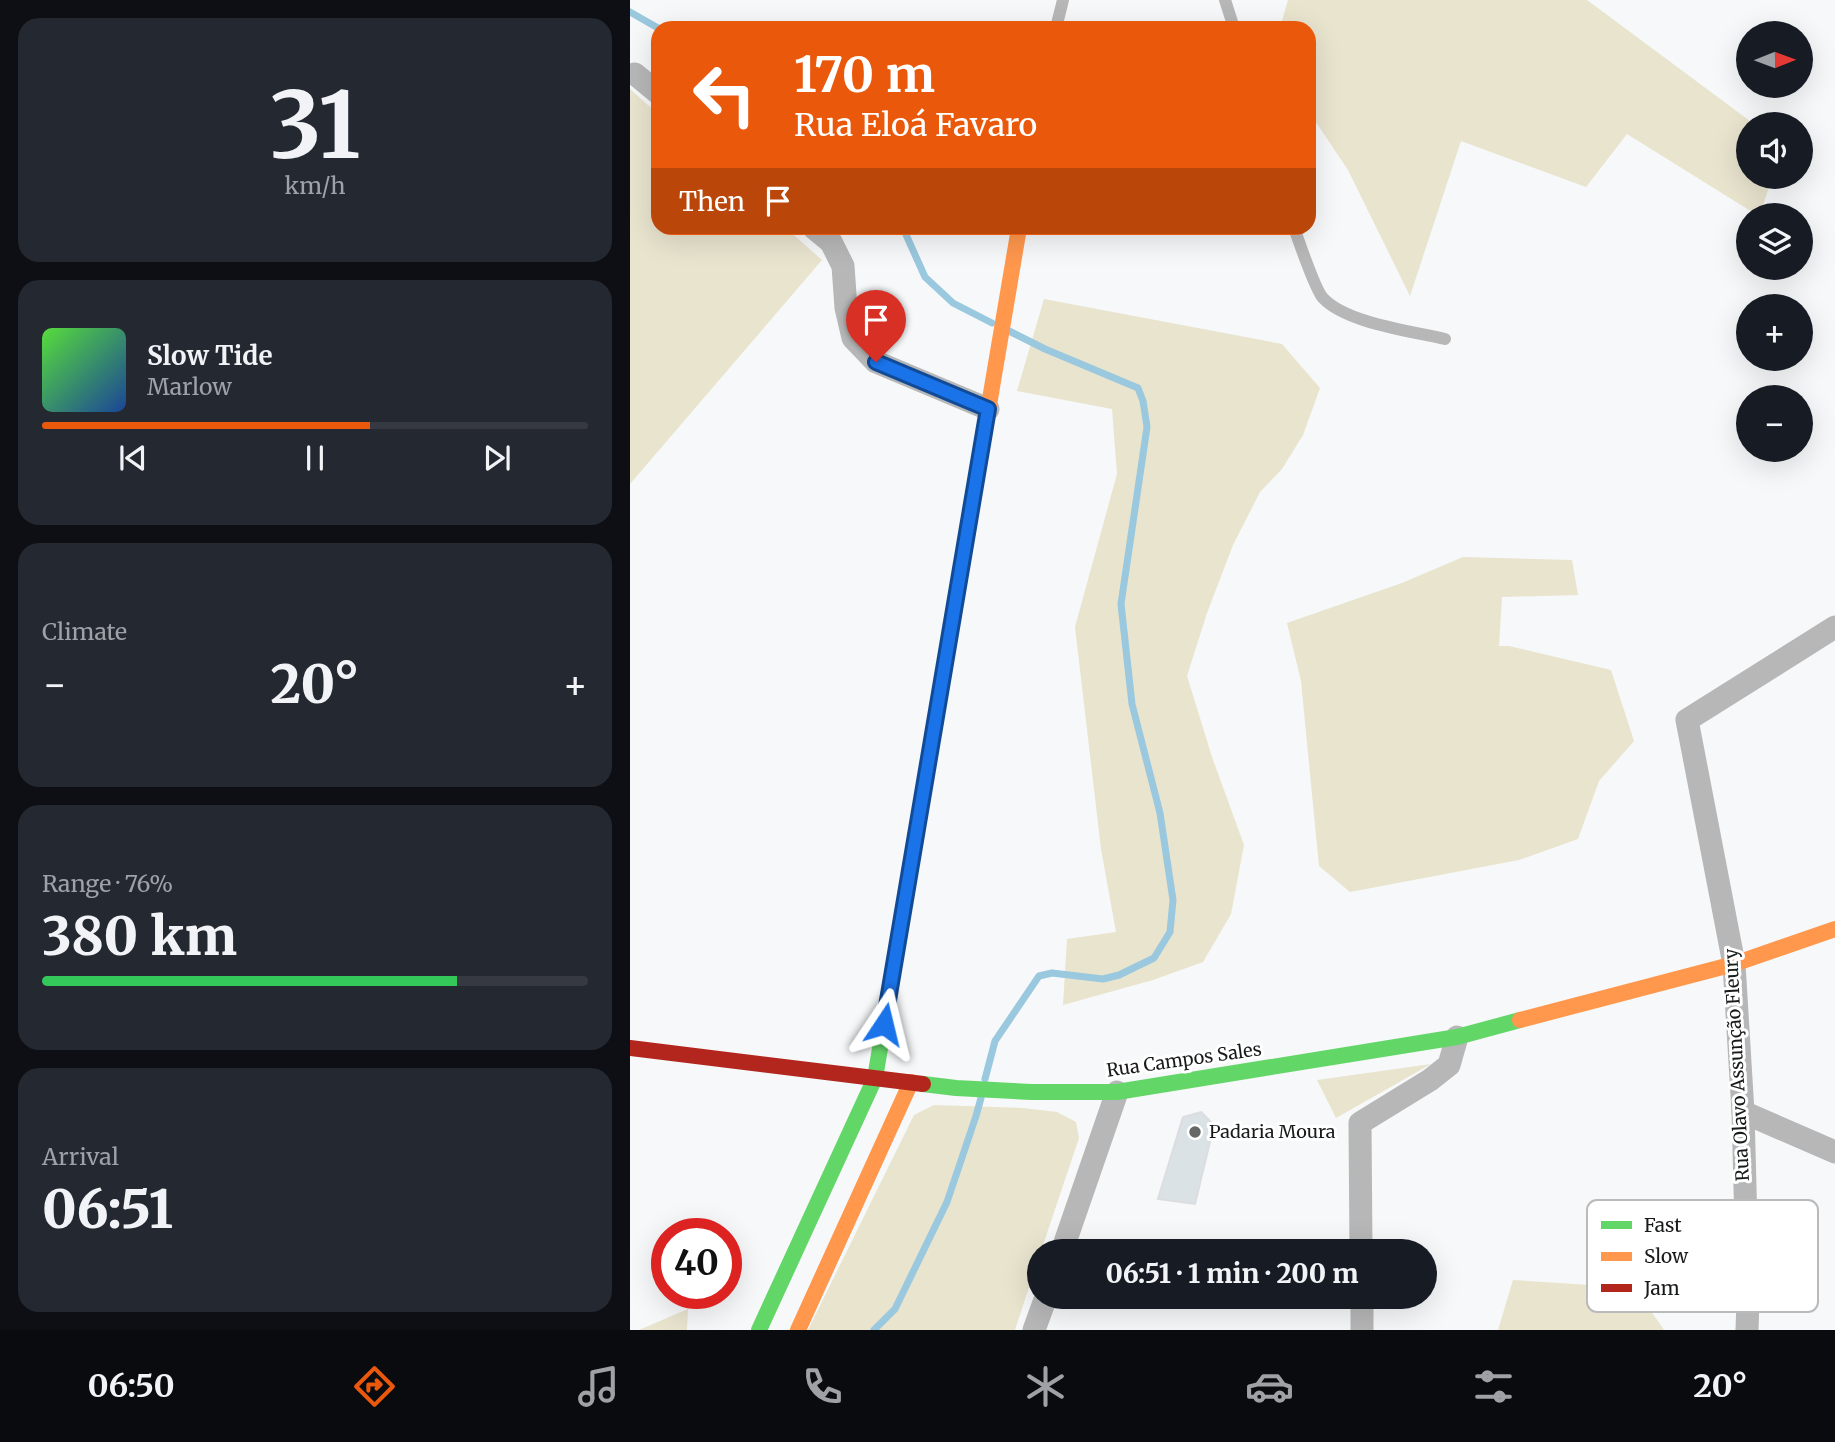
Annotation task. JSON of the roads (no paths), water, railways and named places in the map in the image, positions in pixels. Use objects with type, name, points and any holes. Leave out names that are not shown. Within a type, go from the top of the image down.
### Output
[{"type":"main road","points":[[760,1330],[875,1078],[1018,235]]},
{"type":"main road","name":"Rua Campos Sales","points":[[630,1048],[956,1088],[1031,1092],[1117,1091],[1457,1037],[1734,964],[1835,929]]},
{"type":"main road","points":[[799,1326],[911,1082]]},
{"type":"street","points":[[635,74],[651,87]]},
{"type":"street","points":[[822,235],[831,242],[843,266],[846,308],[853,338],[876,362],[988,409]]},
{"type":"street","name":"Rua Olavo Assunção Fleury","points":[[1745,1200],[1734,964],[1687,720],[1835,627]]},
{"type":"street","points":[[1361,1239],[1360,1123],[1430,1080],[1449,1065],[1457,1037]]},
{"type":"street","points":[[1066,1239],[1117,1091]]},
{"type":"street","points":[[1743,1112],[1835,1152]]},
{"type":"street","points":[[1034,1330],[1042,1309]]},
{"type":"street","points":[[1362,1309],[1362,1330]]},
{"type":"street","name":"Rua Olavo Assunção Fleury","points":[[1747,1330],[1748,1312]]},
{"type":"lane","points":[[1058,21],[1063,0]]},
{"type":"lane","points":[[1225,0],[1232,21]]},
{"type":"lane","points":[[1296,235],[1321,296],[1335,308],[1355,318],[1445,339]]},
{"type":"waterway","points":[[630,12],[651,24]]},
{"type":"waterway","points":[[906,235],[925,277],[953,303],[992,323]]},
{"type":"waterway","points":[[985,1079],[995,1041],[1039,976],[1052,973],[1103,979],[1119,975],[1154,958],[1170,932],[1173,900],[1160,813],[1132,704],[1121,604],[1147,427],[1143,401],[1138,388],[1009,331]]},
{"type":"waterway","points":[[874,1330],[895,1309],[947,1202],[981,1098]]},
{"type":"place","name":"Padaria Moura","points":[[1195,1132]]}]
